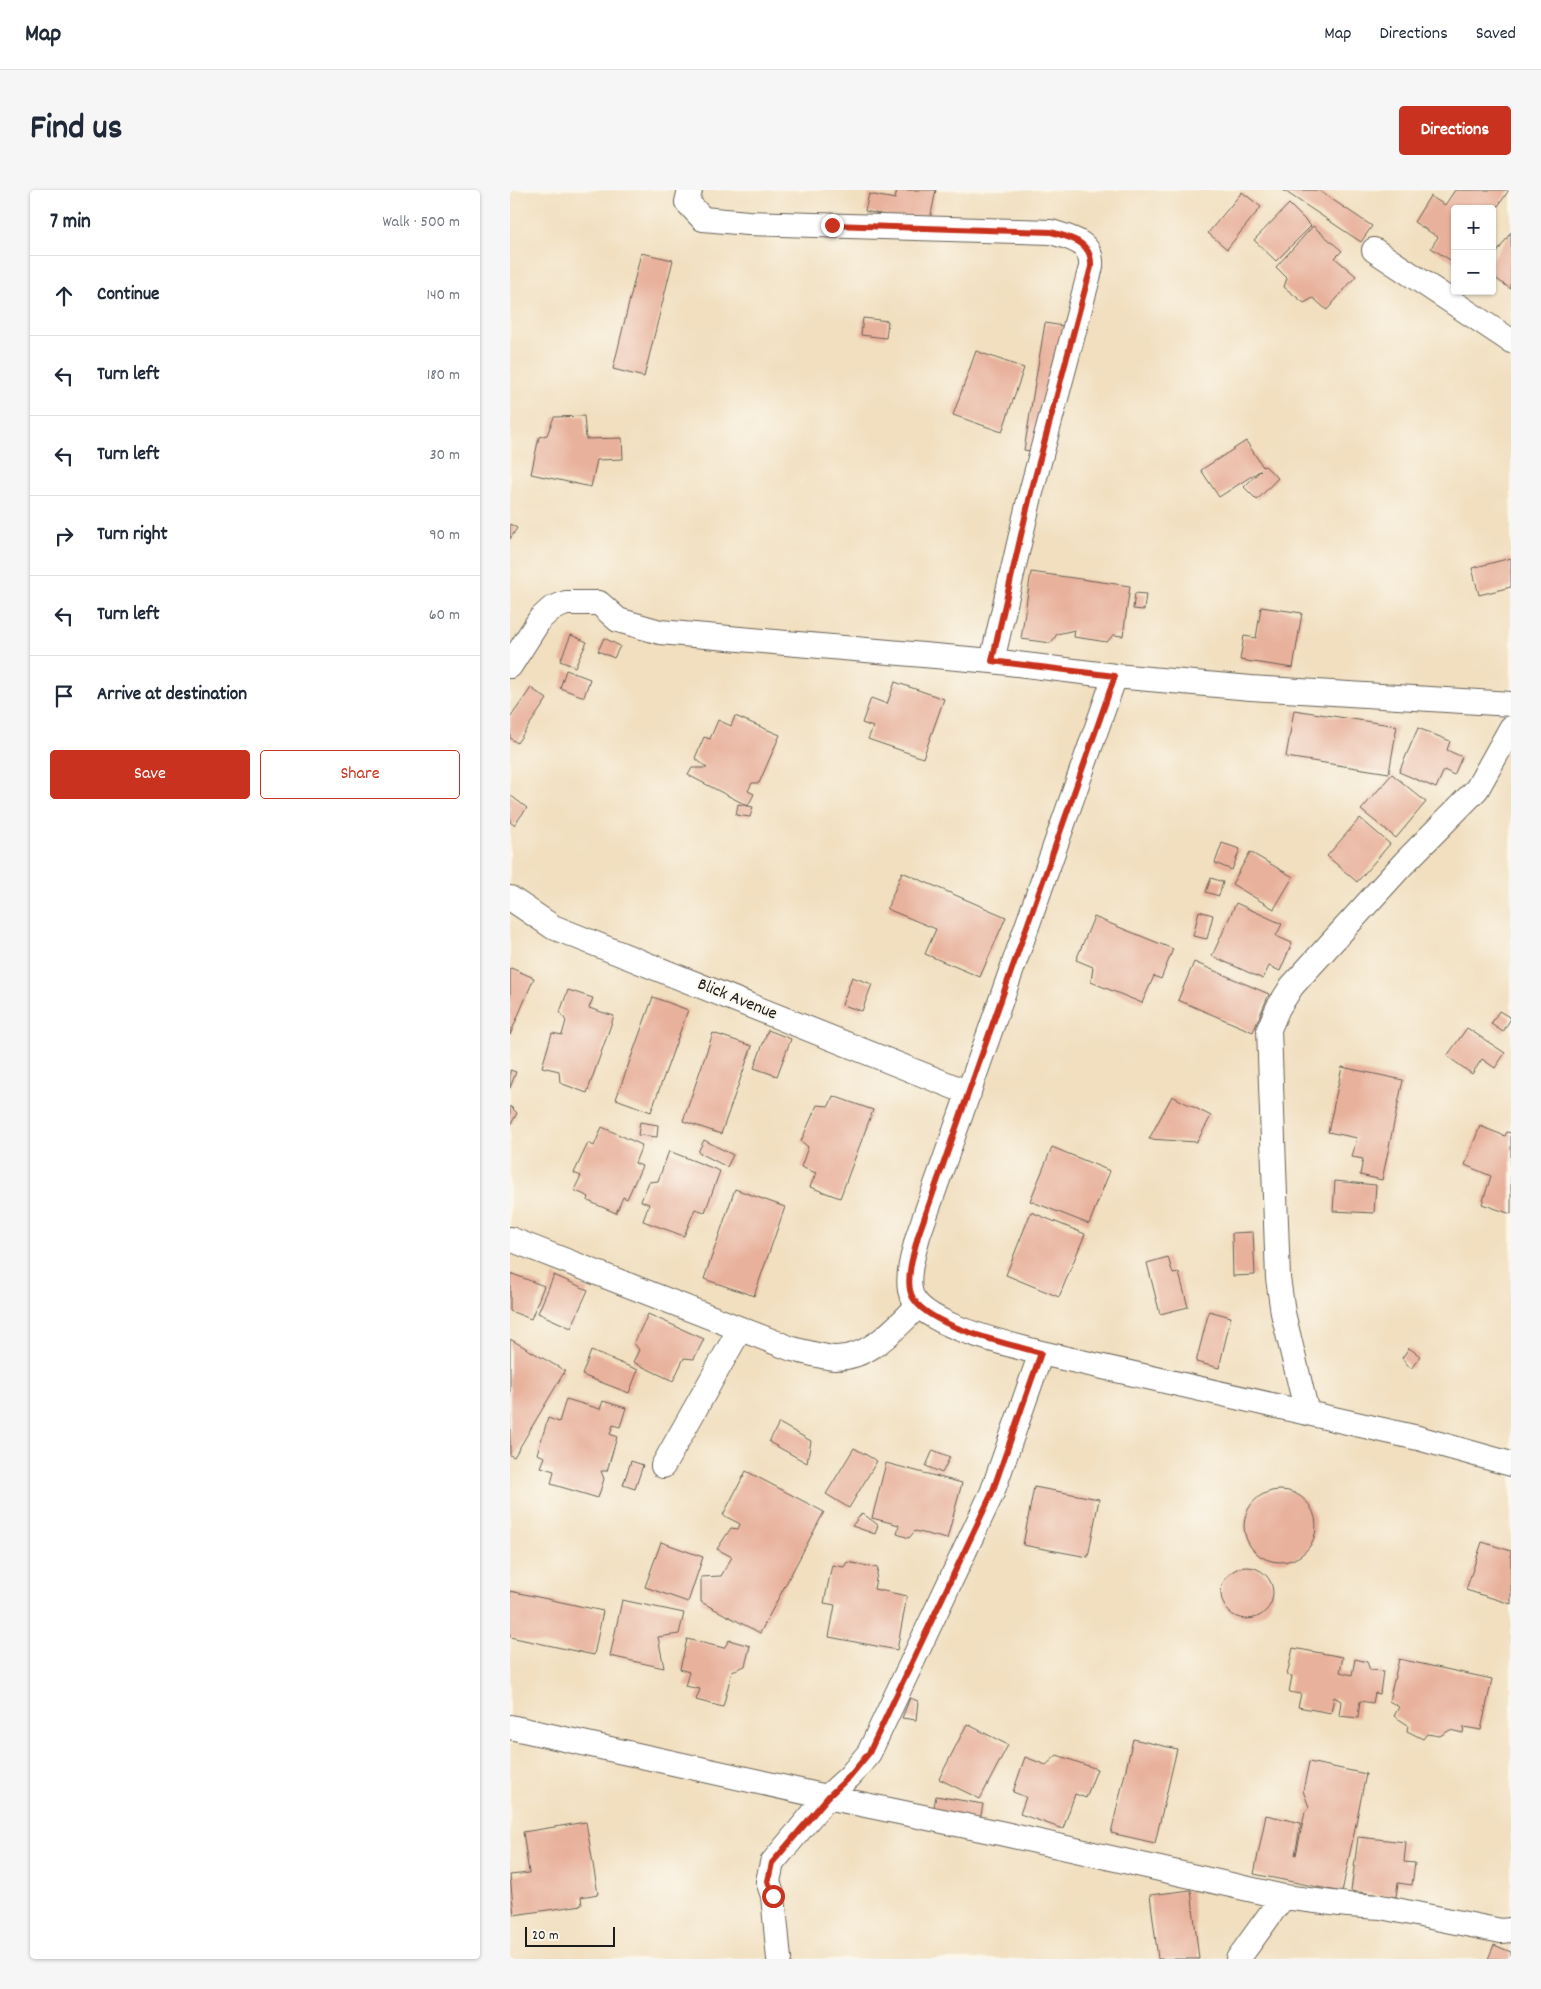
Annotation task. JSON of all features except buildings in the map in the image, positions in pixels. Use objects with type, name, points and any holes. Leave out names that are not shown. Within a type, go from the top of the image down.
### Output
[{"type":"street","points":[[690,190],[687,202],[702,219],[748,223],[1051,232],[1076,240],[1089,251],[1092,257],[1091,267],[1030,496],[992,661]]},
{"type":"street","points":[[1374,250],[1511,342]]},
{"type":"street","points":[[510,666],[540,619],[551,609],[566,603],[584,602],[599,604],[618,620],[660,632],[992,661],[1115,676],[1251,688],[1511,704]]},
{"type":"street","points":[[1115,676],[918,1236],[911,1269],[910,1290],[918,1306],[935,1318],[968,1332],[1041,1353],[1418,1438],[1511,1464]]},
{"type":"street","points":[[1307,1413],[1283,1312],[1278,1278],[1270,1028],[1278,1008],[1292,986],[1404,863],[1478,789],[1511,728]]},
{"type":"street","name":"Blick Avenue","points":[[510,898],[554,927],[969,1093]]},
{"type":"street","points":[[510,1239],[792,1349],[835,1358],[854,1355],[876,1344],[918,1306]]},
{"type":"street","points":[[663,1466],[740,1328]]},
{"type":"street","points":[[778,1959],[773,1896],[768,1881],[772,1863],[828,1797],[850,1776],[869,1753],[992,1493],[1041,1353]]},
{"type":"street","points":[[510,1727],[1000,1833],[1284,1898],[1382,1907],[1501,1931],[1511,1930]]},
{"type":"street","points":[[1238,1959],[1274,1908],[1284,1898]]},
{"type":"route","points":[[773,1896],[768,1881],[772,1863],[828,1797],[850,1776],[869,1753],[992,1493],[1041,1353],[968,1332],[935,1318],[918,1306],[910,1290],[911,1269],[918,1236],[1115,676],[992,661],[1030,496],[1091,267],[1092,257],[1089,251],[1076,240],[1051,232],[832,225]]}]
